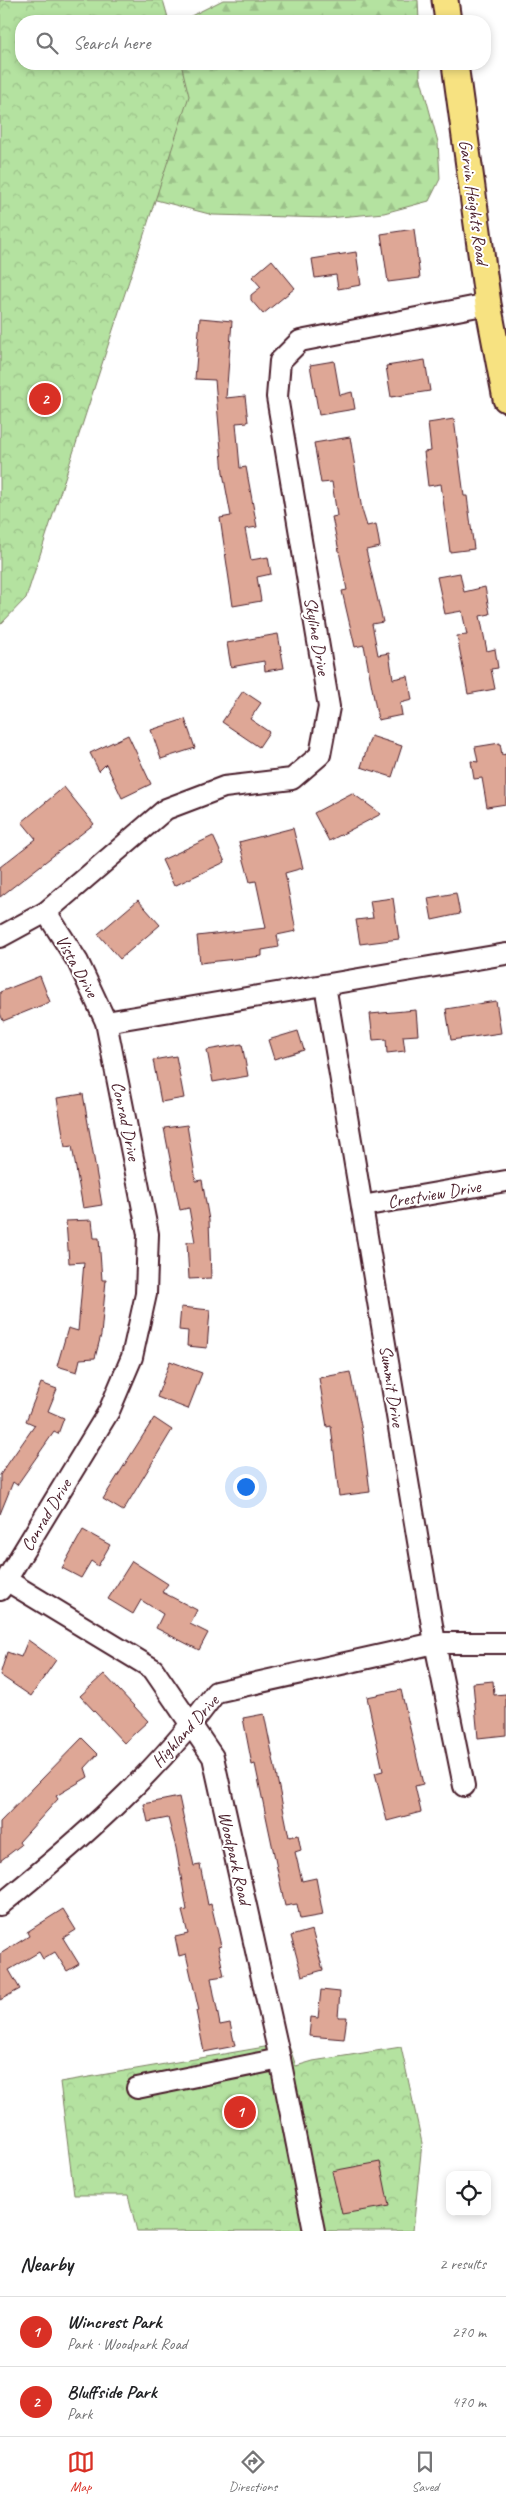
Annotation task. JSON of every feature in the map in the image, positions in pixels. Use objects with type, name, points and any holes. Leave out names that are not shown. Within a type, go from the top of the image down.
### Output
[{"type":"main road","points":[[445,0],[447,15]]},
{"type":"main road","name":"Garvin Heights Road","points":[[456,70],[488,304],[506,398]]},
{"type":"street","name":"Skyline Drive","points":[[0,937],[46,912],[166,809],[224,787],[292,779],[320,755],[329,707],[277,397],[280,361],[300,341],[488,304]]},
{"type":"street","name":"Vista Drive","points":[[46,912],[78,962],[106,1022]]},
{"type":"street","points":[[106,1022],[506,954]]},
{"type":"street","name":"Summit Drive","points":[[325,985],[435,1643],[464,1786]]},
{"type":"street","name":"Conrad Drive","points":[[3,1585],[109,1411],[132,1357],[146,1294],[148,1234],[106,1022]]},
{"type":"street","name":"Crestview Drive","points":[[362,1206],[506,1181]]},
{"type":"street","name":"Woodpark Road","points":[[3,1585],[153,1669],[212,1757],[280,2059],[314,2231]]},
{"type":"street","name":"Highland Drive","points":[[0,1905],[58,1858],[126,1796],[191,1726],[216,1692],[435,1643],[506,1643]]},
{"type":"street","points":[[137,2088],[280,2059]]},
{"type":"green space","points":[[0,0],[163,0],[167,15],[15,15],[15,70],[182,70],[189,96],[26,598],[0,625]]},
{"type":"green space","points":[[223,0],[418,0],[419,15],[193,15]]},
{"type":"green space","points":[[127,70],[420,70],[438,142],[440,179],[429,201],[384,213],[328,218],[213,215],[156,200],[114,167]]},
{"type":"green space","points":[[288,2043],[296,2066],[313,2061],[401,2047],[422,2143],[413,2231],[137,2231],[128,2195],[74,2195],[60,2082]]},
{"type":"building","points":[[414,229],[420,278],[388,282],[381,234]]},
{"type":"building","points":[[356,252],[361,285],[338,289],[336,275],[315,278],[312,259]]},
{"type":"building","points":[[272,260],[295,288],[263,314],[251,300],[251,295],[261,287],[252,277]]},
{"type":"building","points":[[200,318],[232,321],[226,398],[245,396],[248,422],[236,423],[240,468],[246,467],[257,527],[245,529],[251,560],[268,557],[271,574],[257,577],[261,601],[233,606],[220,518],[231,516],[223,473],[215,380],[195,379]]},
{"type":"building","points":[[425,360],[430,391],[391,397],[386,366]]},
{"type":"building","points":[[334,361],[340,395],[352,392],[355,409],[319,415],[310,365]]},
{"type":"building","points":[[454,419],[464,496],[467,496],[474,549],[450,552],[441,484],[428,486],[424,452],[431,451],[428,423]]},
{"type":"building","points":[[350,437],[362,510],[367,526],[376,524],[380,547],[366,550],[383,622],[372,624],[378,655],[389,653],[393,679],[408,676],[412,700],[400,703],[402,715],[378,720],[364,645],[355,647],[342,591],[347,590],[332,517],[337,516],[332,482],[321,483],[314,443]]},
{"type":"building","points":[[460,573],[464,592],[485,587],[490,614],[480,616],[487,651],[495,649],[498,668],[491,669],[495,689],[468,694],[457,636],[467,635],[462,611],[445,614],[437,577]]},
{"type":"building","points":[[278,634],[284,668],[265,671],[264,661],[231,667],[227,643]]},
{"type":"building","points":[[243,691],[261,703],[250,719],[269,732],[259,747],[222,722]]},
{"type":"building","points":[[185,719],[195,748],[161,759],[151,730]]},
{"type":"building","points":[[128,735],[151,784],[122,798],[106,764],[99,771],[90,753]]},
{"type":"building","points":[[371,736],[402,746],[392,777],[361,767]]},
{"type":"building","points":[[500,743],[502,755],[506,754],[506,804],[487,807],[482,778],[474,779],[471,761],[478,762],[475,747]]},
{"type":"building","points":[[64,787],[94,824],[0,897],[0,867],[36,839],[22,822]]},
{"type":"building","points":[[352,793],[381,814],[329,841],[314,813]]},
{"type":"building","points":[[293,828],[303,868],[285,873],[296,931],[277,935],[279,947],[262,950],[262,956],[200,963],[197,936],[266,928],[256,881],[250,882],[239,842]]},
{"type":"building","points":[[213,836],[225,862],[174,886],[162,860]]},
{"type":"building","points":[[456,893],[460,914],[432,920],[428,898]]},
{"type":"building","points":[[393,898],[399,939],[360,944],[356,920],[373,918],[370,901]]},
{"type":"building","points":[[138,900],[160,925],[120,959],[98,934]]},
{"type":"building","points":[[40,976],[50,1002],[3,1021],[0,1013],[0,992]]},
{"type":"building","points":[[496,1001],[501,1033],[451,1040],[446,1009]]},
{"type":"building","points":[[416,1010],[418,1035],[403,1036],[405,1051],[387,1053],[386,1039],[373,1040],[370,1014]]},
{"type":"building","points":[[298,1031],[304,1050],[274,1059],[268,1040]]},
{"type":"building","points":[[242,1044],[248,1076],[213,1082],[207,1050]]},
{"type":"building","points":[[176,1056],[184,1098],[161,1102],[153,1060]]},
{"type":"building","points":[[83,1094],[102,1205],[83,1208],[72,1146],[65,1147],[57,1098]]},
{"type":"building","points":[[187,1125],[196,1181],[202,1180],[209,1220],[211,1278],[189,1279],[187,1242],[195,1242],[189,1208],[180,1210],[164,1128]]},
{"type":"building","points":[[92,1220],[94,1238],[99,1238],[102,1280],[106,1280],[101,1335],[95,1358],[80,1359],[77,1372],[57,1366],[68,1328],[78,1331],[84,1262],[69,1263],[66,1221]]},
{"type":"building","points":[[181,1307],[210,1310],[207,1348],[187,1346],[188,1331],[179,1330]]},
{"type":"building","points":[[170,1361],[202,1373],[188,1409],[157,1397]]},
{"type":"building","points":[[350,1372],[363,1436],[370,1492],[339,1496],[331,1426],[327,1427],[319,1378]]},
{"type":"building","points":[[41,1383],[57,1389],[48,1411],[64,1418],[58,1434],[54,1432],[17,1485],[13,1482],[0,1514],[0,1475],[35,1425],[26,1421]]},
{"type":"building","points":[[154,1418],[172,1430],[123,1511],[103,1499]]},
{"type":"building","points":[[83,1530],[110,1545],[98,1566],[91,1561],[81,1578],[62,1568]]},
{"type":"building","points":[[132,1561],[168,1584],[162,1592],[197,1610],[190,1624],[208,1633],[199,1650],[156,1628],[163,1614],[141,1600],[133,1614],[108,1599]]},
{"type":"building","points":[[28,1640],[56,1660],[31,1696],[0,1675],[7,1652],[21,1657]]},
{"type":"building","points":[[104,1674],[148,1721],[124,1743],[80,1696]]},
{"type":"building","points":[[493,1681],[494,1695],[506,1694],[506,1735],[478,1738],[473,1683]]},
{"type":"building","points":[[401,1690],[423,1784],[415,1786],[421,1812],[387,1821],[375,1773],[383,1771],[367,1697]]},
{"type":"building","points":[[264,1714],[289,1837],[298,1835],[301,1850],[295,1852],[302,1881],[316,1878],[323,1915],[300,1919],[297,1904],[285,1906],[255,1764],[252,1765],[243,1718]]},
{"type":"building","points":[[82,1738],[98,1754],[85,1768],[88,1777],[56,1796],[58,1799],[19,1842],[21,1845],[0,1861],[0,1822]]},
{"type":"building","points":[[179,1797],[194,1866],[200,1865],[208,1905],[211,1904],[221,1946],[218,1947],[224,1976],[211,1978],[220,2025],[230,2023],[235,2046],[204,2052],[196,2011],[199,2011],[186,1954],[179,1956],[175,1937],[188,1934],[182,1911],[187,1910],[176,1848],[168,1818],[148,1822],[144,1804]]},
{"type":"building","points":[[63,1909],[76,1930],[63,1938],[79,1964],[67,1971],[55,1952],[43,1959],[39,1952],[9,1970],[20,1989],[0,2000],[0,1954],[29,1936],[27,1932]]},
{"type":"building","points":[[312,1930],[323,1970],[302,1976],[291,1936]]},
{"type":"building","points":[[321,1990],[340,1992],[338,2017],[347,2017],[344,2039],[309,2036],[311,2017],[318,2018]]},
{"type":"building","points":[[380,2162],[389,2206],[342,2214],[332,2171]]},
{"type":"place","name":"Bluffside Park","points":[[45,399]]},
{"type":"place","name":"Wincrest Park","points":[[240,2112]]}]
